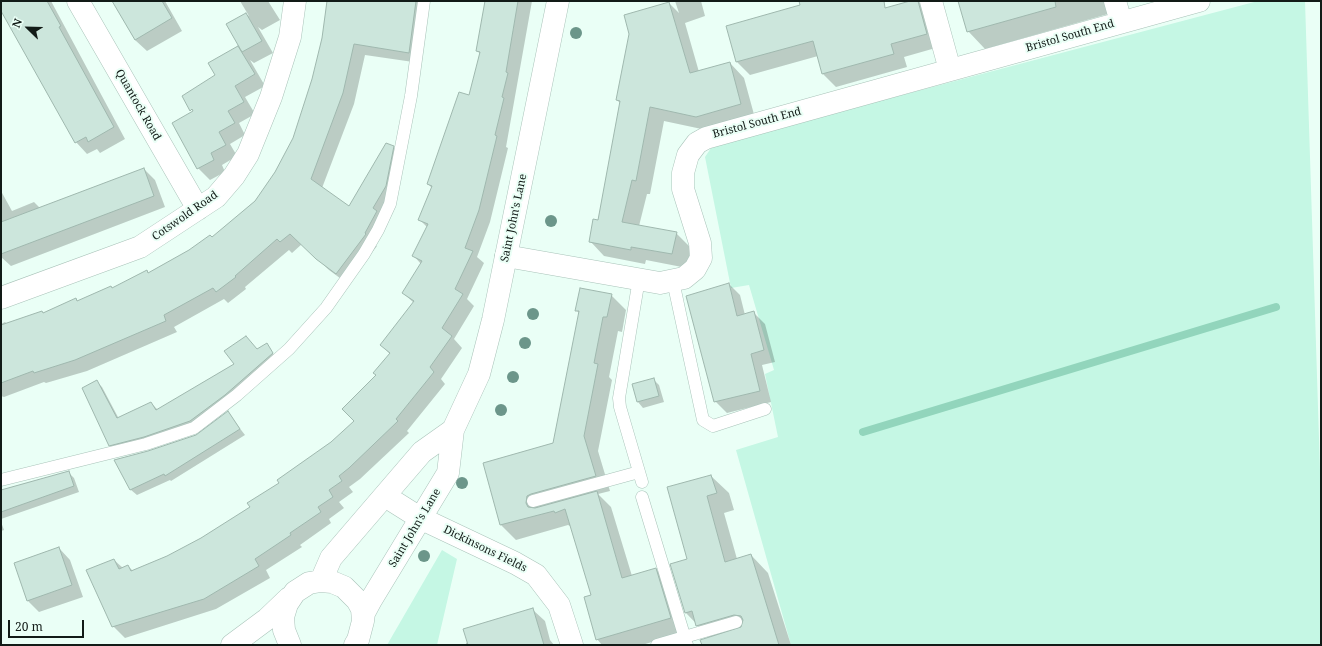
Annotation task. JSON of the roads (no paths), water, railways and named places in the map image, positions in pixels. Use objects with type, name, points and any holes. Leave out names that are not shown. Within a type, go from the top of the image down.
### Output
[{"type":"street","name":"Quantock Road","points":[[78,1],[198,209]]},
{"type":"street","name":"Cotswold Road","points":[[1,298],[140,247],[216,197],[234,176],[248,154],[271,96],[290,37],[295,1]]},
{"type":"street","name":"Saint John's Lane","points":[[355,645],[360,634],[364,613],[371,600],[448,473],[453,430],[479,374],[506,256],[558,1]]},
{"type":"street","points":[[931,1],[950,70]]},
{"type":"street","name":"Bristol South End","points":[[1115,1],[1121,22]]},
{"type":"street","name":"Bristol South End","points":[[506,256],[660,283],[684,278],[695,269],[701,258],[700,243],[683,189],[683,173],[688,155],[697,143],[706,138],[1199,1]]},
{"type":"street","name":"Saint John's Lane","points":[[321,581],[332,558],[422,452],[453,430]]},
{"type":"street","name":"Dickinsons Fields","points":[[385,496],[420,518],[516,563],[536,575],[560,605],[572,645]]},
{"type":"street","points":[[232,645],[267,619],[296,592],[309,584],[321,581],[332,582],[344,587],[353,595],[362,609],[363,621]]},
{"type":"street","points":[[290,645],[284,630],[283,617],[287,604],[296,592]]},
{"type":"lane","points":[[1,480],[146,444],[194,428],[237,395],[283,354],[326,308],[364,254],[378,230],[390,204],[411,96],[424,1]]},
{"type":"lane","points":[[533,501],[641,477],[620,407],[619,398],[639,280]]},
{"type":"lane","points":[[673,281],[702,420],[713,426],[765,409]]},
{"type":"lane","points":[[642,497],[685,640]]},
{"type":"lane","points":[[657,645],[685,640],[736,622]]},
{"type":"waterway","points":[[863,432],[1276,307]]}]
